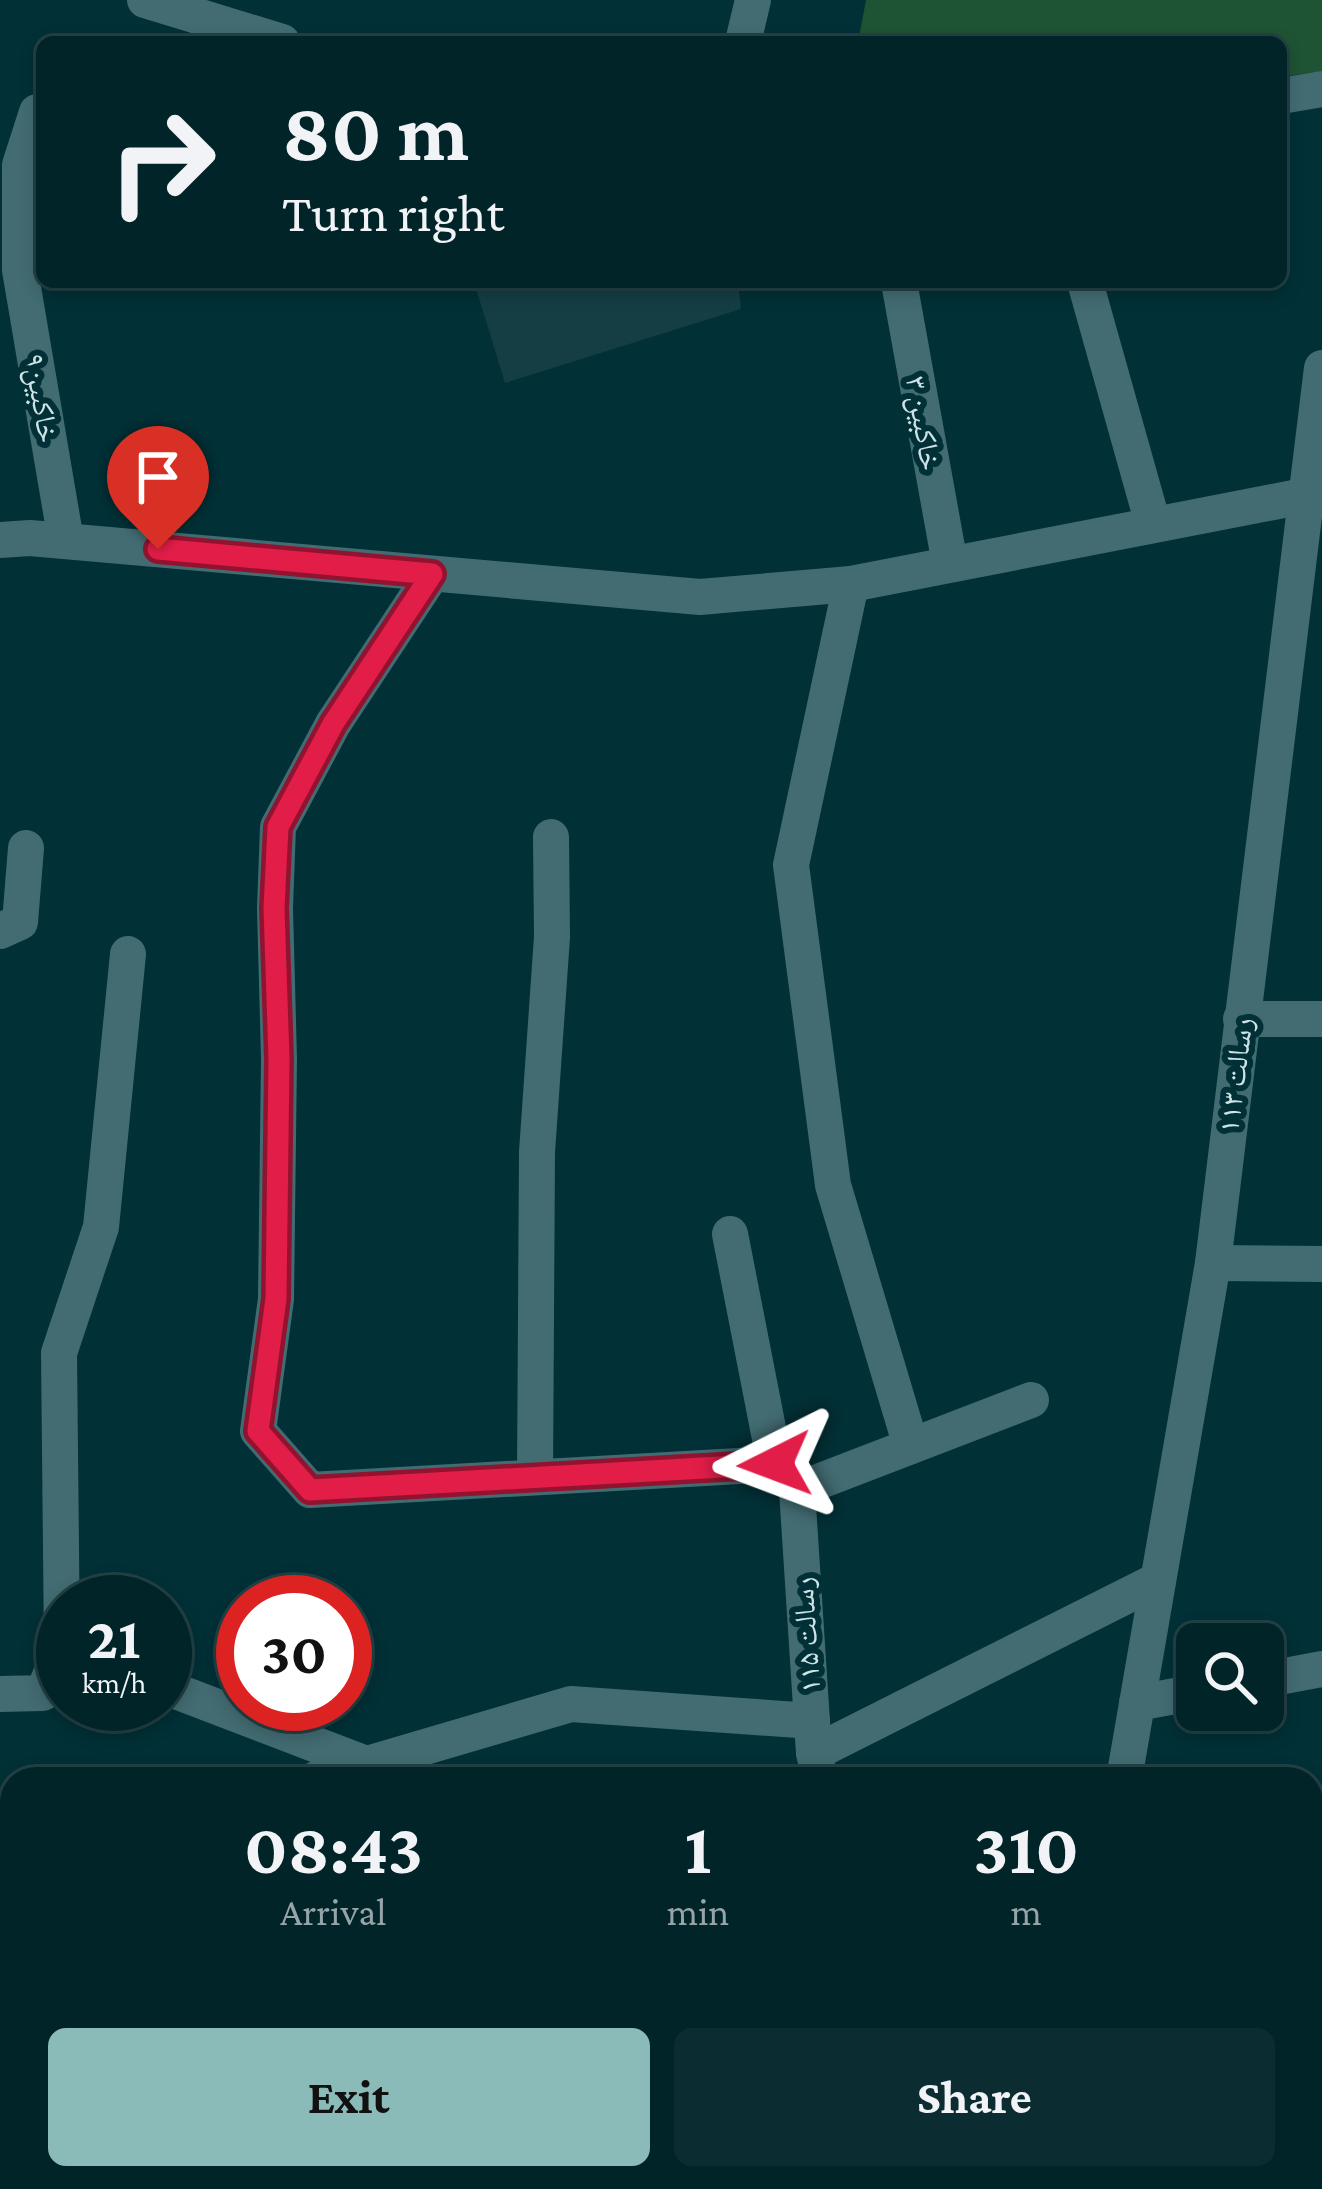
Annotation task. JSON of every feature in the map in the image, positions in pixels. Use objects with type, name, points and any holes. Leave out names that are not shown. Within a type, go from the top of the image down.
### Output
[{"type":"street","points":[[146,0],[263,36]]},
{"type":"street","points":[[742,36],[753,0]]},
{"type":"street","points":[[1287,95],[1322,89]]},
{"type":"street","name":"خاکبین۹","points":[[36,115],[20,165],[10,268],[66,541]]},
{"type":"street","name":"خاکبین ۳","points":[[899,288],[950,564]]},
{"type":"street","points":[[1087,288],[1153,524]]},
{"type":"street","name":"رسالت ۱۱۳","points":[[1126,1767],[1213,1262],[1322,368]]},
{"type":"street","points":[[0,540],[66,541],[700,597],[851,584],[1309,495]]},
{"type":"street","points":[[432,574],[333,724],[278,827],[274,908],[279,1059],[276,1299],[258,1431],[310,1490],[535,1477],[786,1477],[910,1446],[1031,1400]]},
{"type":"street","points":[[851,584],[791,865],[833,1185],[910,1446]]},
{"type":"street","points":[[535,1477],[537,1152],[552,937],[551,837]]},
{"type":"street","points":[[0,932],[20,922],[26,848]]},
{"type":"street","points":[[62,1575],[59,1353],[101,1227],[128,954]]},
{"type":"street","points":[[1241,1019],[1322,1019]]},
{"type":"street","name":"رسالت ۱۱۵","points":[[730,1234],[786,1477],[815,1751]]},
{"type":"street","points":[[1213,1262],[1322,1264]]},
{"type":"street","points":[[361,1767],[436,1762],[571,1704],[815,1751],[1158,1580]]},
{"type":"street","points":[[1284,1676],[1322,1669]]},
{"type":"street","points":[[0,1694],[36,1693]]},
{"type":"street","points":[[1137,1703],[1176,1696]]},
{"type":"street","points":[[192,1697],[369,1765]]},
{"type":"shaded area","points":[[476,288],[739,288],[741,309],[505,383]]},
{"type":"green space","points":[[866,0],[1322,0],[1322,71],[1287,76],[1287,36],[859,36]]},
{"type":"route","points":[[158,549],[432,574],[333,724],[278,827],[274,908],[279,1059],[276,1299],[258,1431],[310,1490],[775,1464]]}]
